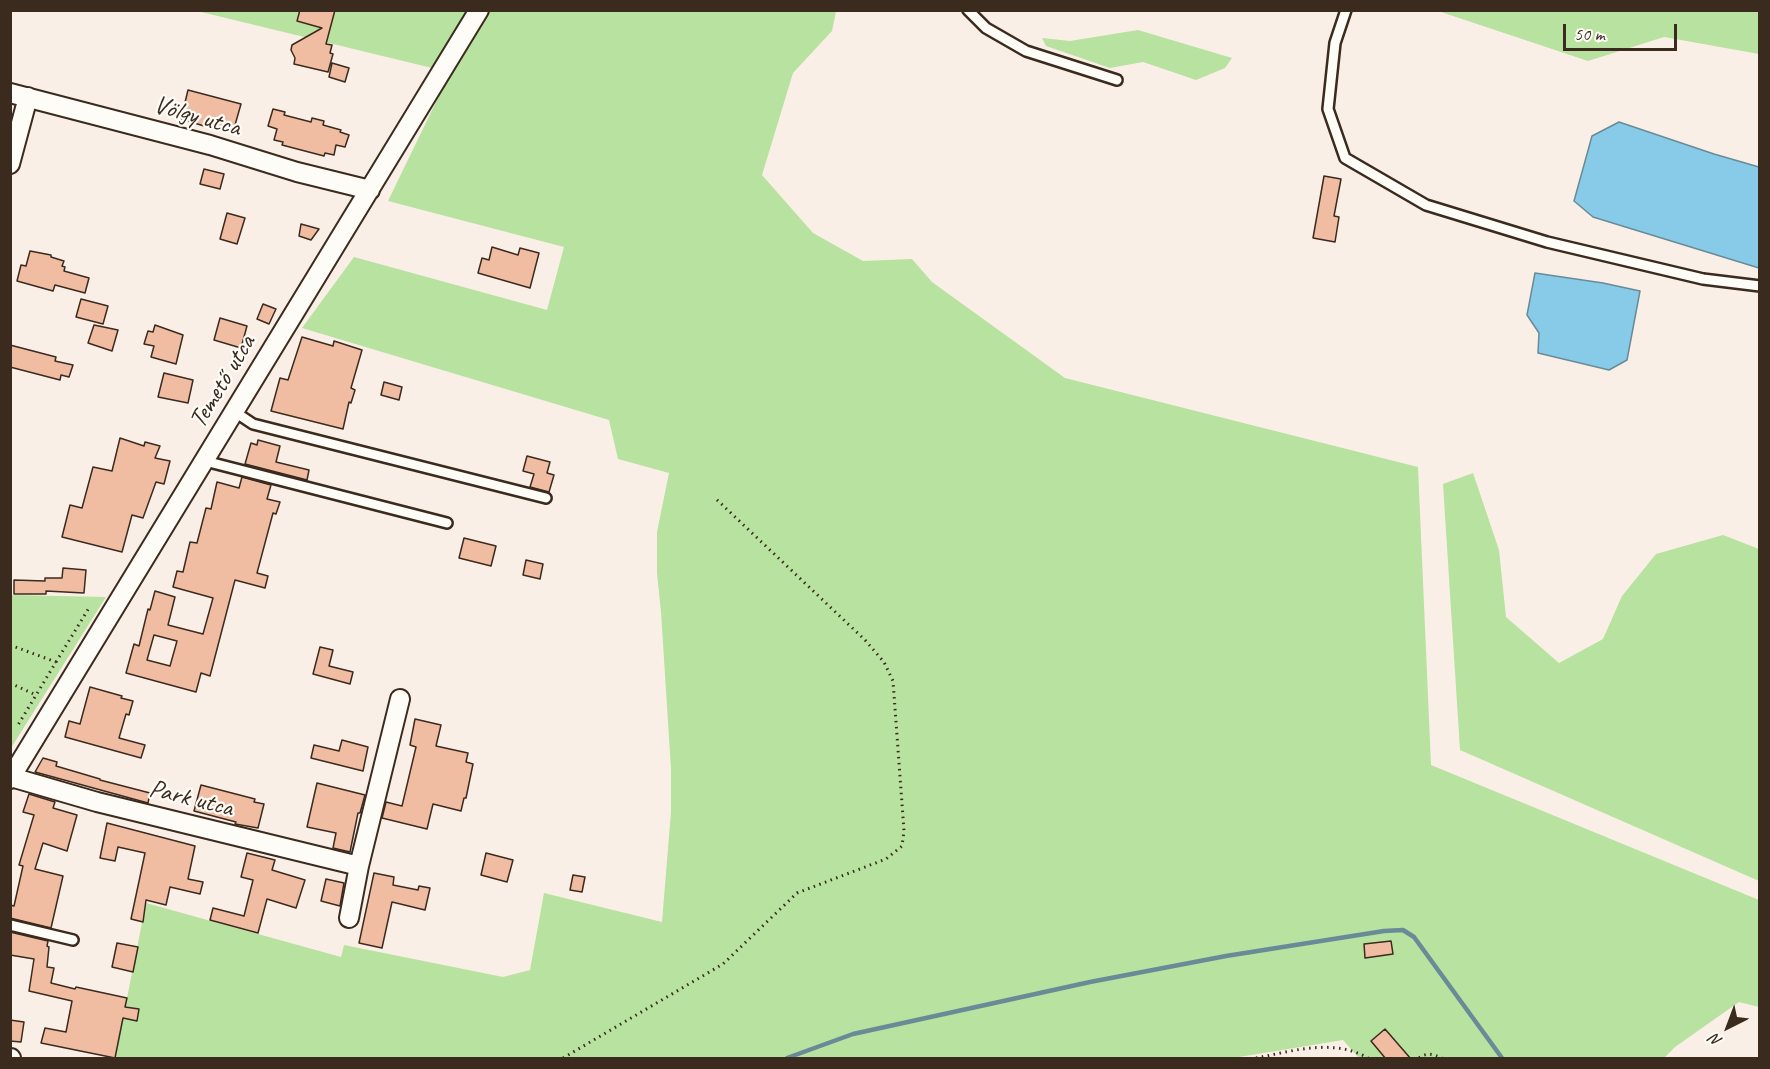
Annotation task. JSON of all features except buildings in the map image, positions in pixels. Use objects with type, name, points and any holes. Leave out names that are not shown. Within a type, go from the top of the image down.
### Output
[{"type":"street","name":"Temető utca","points":[[11,778],[479,10]]},
{"type":"street","name":"Völgy utca","points":[[19,95],[370,190]]},
{"type":"street","points":[[10,164],[19,95]]},
{"type":"street","points":[[349,918],[359,866],[400,699]]},
{"type":"street","name":"Park utca","points":[[11,778],[97,802],[359,866]]},
{"type":"lane","points":[[968,10],[986,28],[1026,51],[1117,80]]},
{"type":"lane","points":[[1346,10],[1335,43],[1328,109],[1345,158],[1426,205],[1546,242],[1703,279],[1760,286]]},
{"type":"lane","points":[[235,412],[253,424],[546,498]]},
{"type":"lane","points":[[205,461],[447,523]]},
{"type":"lane","points":[[10,925],[73,940]]},
{"type":"path","points":[[563,1059],[723,964],[797,893],[886,859],[902,846],[904,831],[893,681],[884,662],[865,640],[714,497]]},
{"type":"path","points":[[18,725],[89,608]]},
{"type":"path","points":[[10,645],[56,662]]},
{"type":"path","points":[[10,683],[36,695]]},
{"type":"path","points":[[1256,1059],[1306,1048],[1337,1047],[1354,1051],[1368,1059]]},
{"type":"path","points":[[1419,1059],[1424,1054],[1434,1054],[1442,1059]]},
{"type":"green space","points":[[197,11],[466,11],[432,68]]},
{"type":"green space","points":[[487,11],[836,11],[832,31],[793,73],[762,175],[813,233],[863,261],[912,259],[932,282],[1065,378],[1418,467],[1431,765],[1759,900],[1759,1007],[1739,1002],[1675,1047],[1664,1058],[1359,1058],[1343,1040],[1233,1058],[115,1058],[146,903],[341,957],[344,945],[503,977],[530,970],[544,893],[662,922],[671,812],[671,769],[657,573],[657,532],[669,473],[618,459],[609,420],[302,328],[354,257],[547,310],[564,247],[388,201],[450,73]]},
{"type":"green space","points":[[1438,11],[1759,11],[1759,54],[1664,37],[1588,61]]},
{"type":"green space","points":[[1138,30],[1232,58],[1225,68],[1196,80],[1143,62],[1110,68],[1046,46],[1042,38],[1070,41]]},
{"type":"green space","points":[[1473,473],[1499,550],[1506,617],[1559,663],[1603,639],[1622,596],[1656,554],[1723,535],[1759,549],[1759,881],[1460,750],[1443,484]]},
{"type":"green space","points":[[10,595],[106,597],[11,748]]},
{"type":"water","points":[[1619,122],[1759,167],[1759,268],[1593,217],[1574,201],[1592,136]]},
{"type":"water","points":[[1535,273],[1640,291],[1627,360],[1609,370],[1538,353],[1539,333],[1527,315]]},
{"type":"waterway","points":[[787,1058],[853,1034],[1090,982],[1226,956],[1403,930],[1414,937],[1502,1058]]}]
